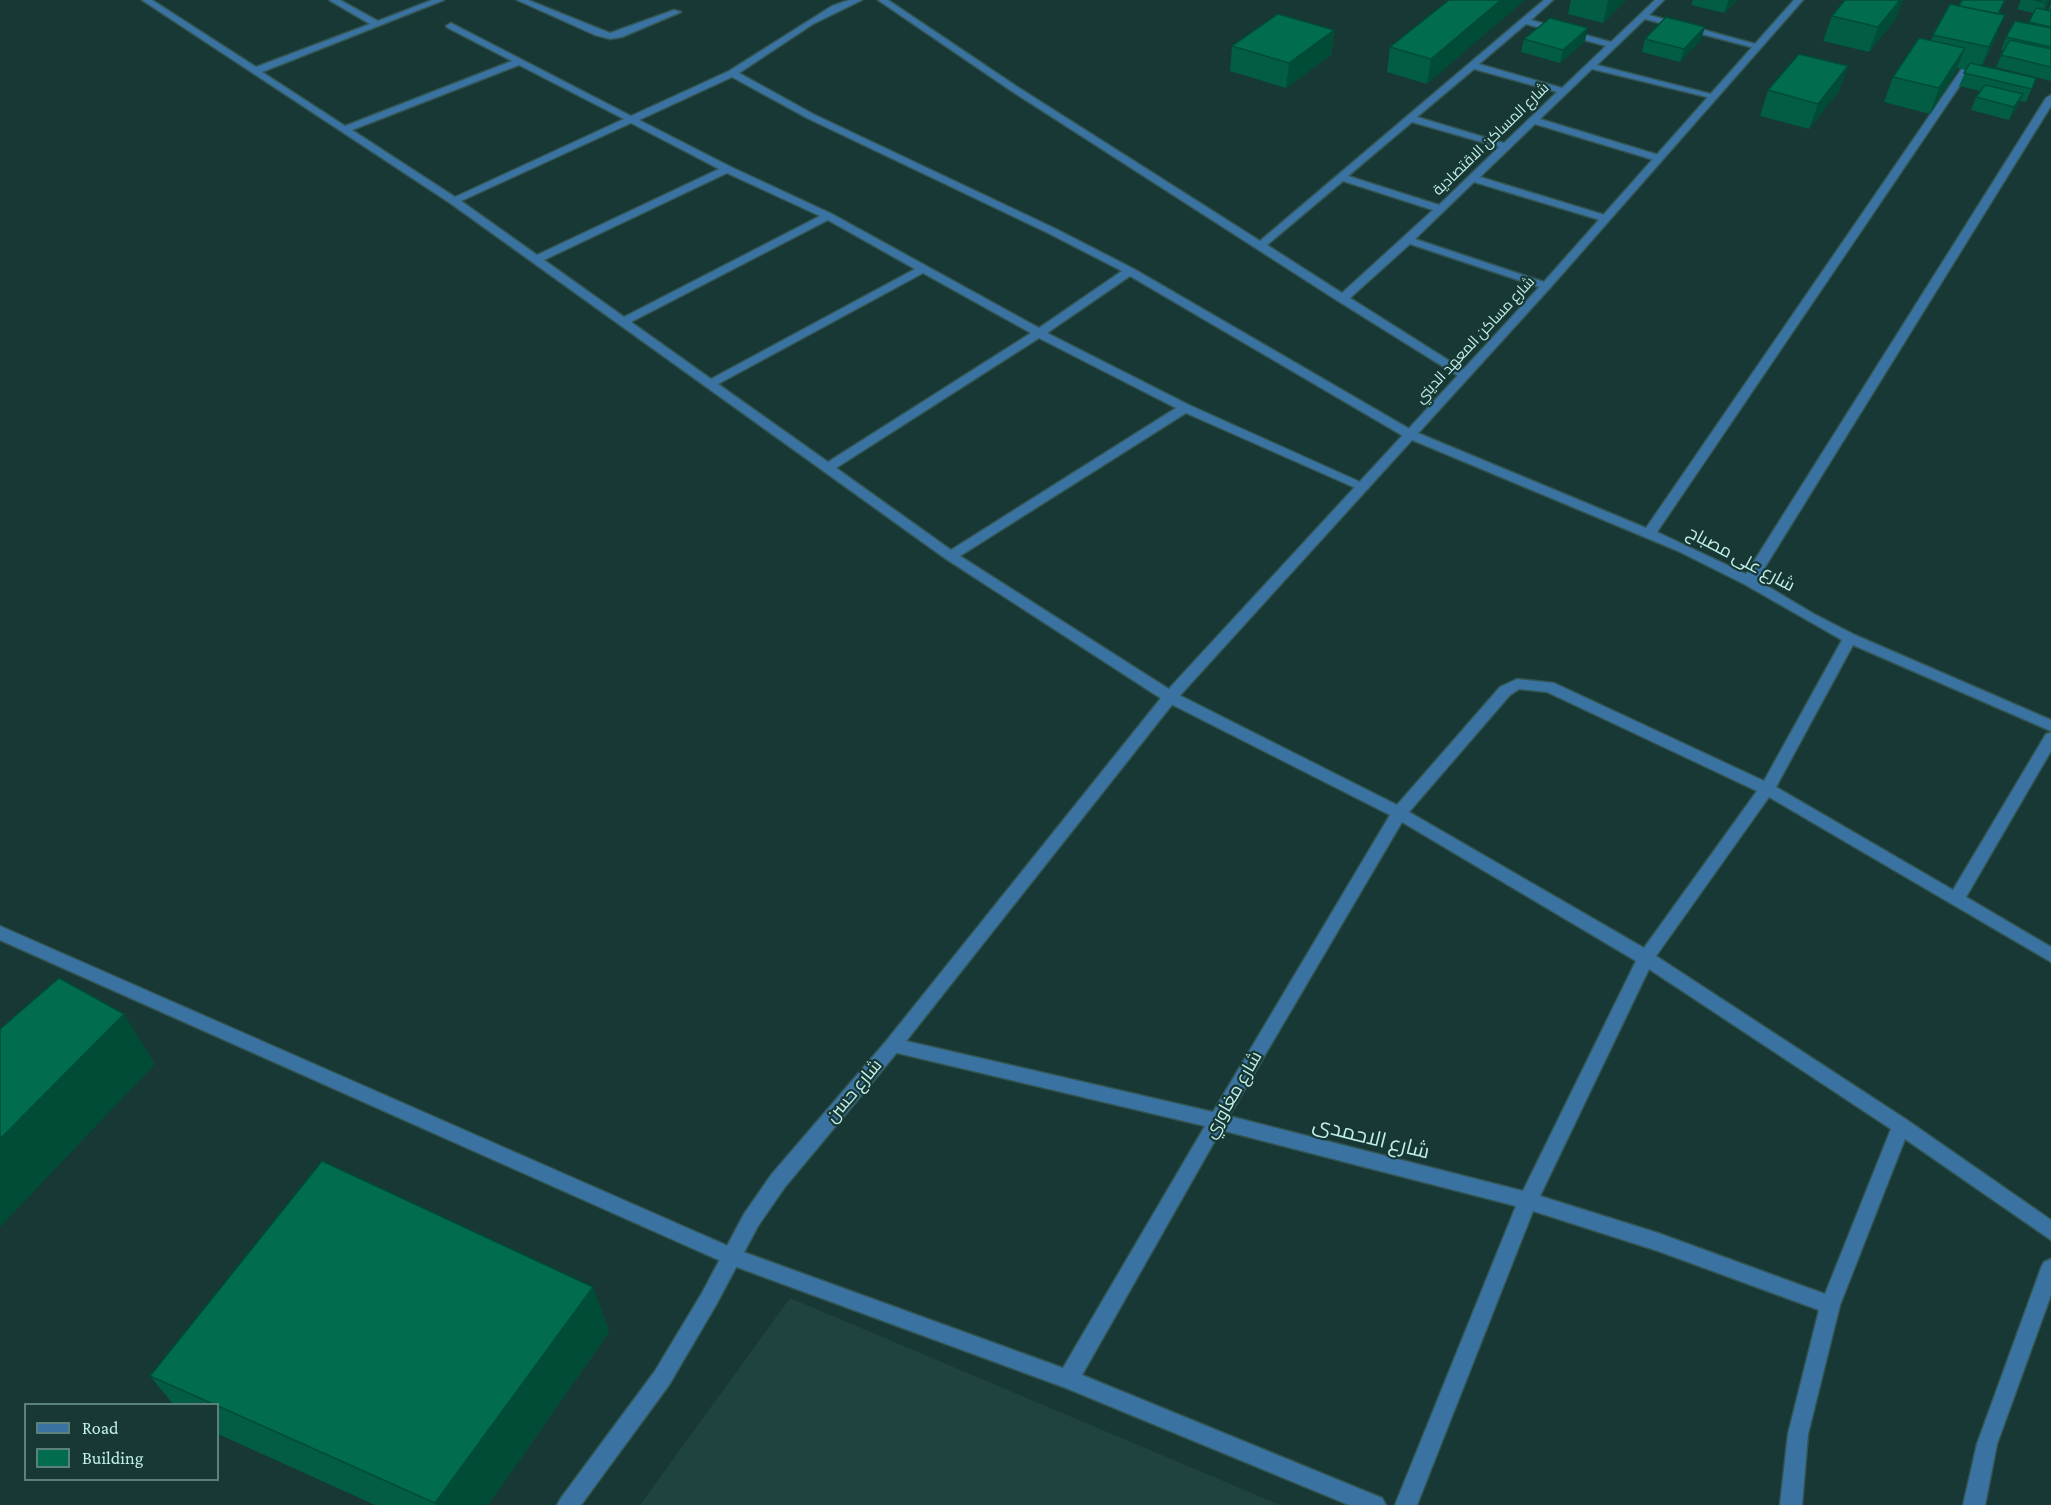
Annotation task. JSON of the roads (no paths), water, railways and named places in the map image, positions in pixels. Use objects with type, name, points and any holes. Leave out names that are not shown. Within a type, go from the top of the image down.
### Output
[{"type":"street","points":[[146,0],[454,201],[951,556],[1170,698],[1400,813],[1646,958],[1901,1126],[2051,1231]]},
{"type":"street","points":[[333,0],[377,24]]},
{"type":"street","points":[[255,71],[440,0]]},
{"type":"street","points":[[521,0],[610,36],[676,12]]},
{"type":"street","points":[[454,201],[732,73],[810,22],[835,8],[858,0]]},
{"type":"street","points":[[882,0],[1012,88],[1463,375]]},
{"type":"street","points":[[1260,246],[1548,0]]},
{"type":"street","name":"شارع المساكن الاقتصادية","points":[[1342,299],[1408,240],[1660,0]]},
{"type":"street","name":"شارع مساكن المعهد الديني","points":[[1170,698],[1546,286],[1798,0]]},
{"type":"street","points":[[1642,16],[1758,46]]},
{"type":"street","points":[[1524,21],[1612,45]]},
{"type":"street","points":[[451,26],[727,169],[828,216],[1039,333],[1185,408],[1363,486]]},
{"type":"street","points":[[1649,534],[1987,38]]},
{"type":"street","points":[[343,130],[519,62]]},
{"type":"street","points":[[1472,65],[1563,91]]},
{"type":"street","points":[[1590,66],[1712,98]]},
{"type":"street","name":"شارع على مصباح","points":[[732,73],[810,116],[1052,231],[1130,271],[1409,434],[1683,548],[1749,581],[1809,617],[1850,638],[2051,726]]},
{"type":"street","points":[[1749,581],[2051,98]]},
{"type":"street","points":[[1410,118],[1505,146]]},
{"type":"street","points":[[1532,120],[1658,158]]},
{"type":"street","points":[[537,259],[727,169]]},
{"type":"street","points":[[1341,177],[1440,208]]},
{"type":"street","points":[[1471,178],[1604,218]]},
{"type":"street","points":[[623,322],[828,216]]},
{"type":"street","points":[[1408,240],[1546,286]]},
{"type":"street","points":[[710,384],[923,269]]},
{"type":"street","points":[[828,467],[1039,333],[1130,271]]},
{"type":"street","points":[[951,556],[1185,408]]},
{"type":"street","points":[[1407,1505],[1528,1202],[1646,958],[1767,789],[1850,638]]},
{"type":"street","name":"شارع مغاوري","points":[[1068,1379],[1217,1121],[1400,813],[1505,691],[1517,684],[1549,687],[1767,789]]},
{"type":"street","name":"شارع حسن","points":[[568,1505],[662,1378],[709,1299],[751,1220],[778,1181],[893,1045],[1170,698]]},
{"type":"street","points":[[1956,900],[2051,738]]},
{"type":"street","points":[[1767,789],[2051,955]]},
{"type":"street","points":[[0,933],[730,1256],[1068,1379],[1375,1505]]},
{"type":"street","name":"شارع الاحمدى","points":[[893,1045],[1217,1121],[1528,1202],[1658,1242],[1830,1305]]},
{"type":"street","points":[[1791,1505],[1798,1434],[1830,1305],[1901,1126]]},
{"type":"street","points":[[1974,1505],[1987,1444],[2051,1268]]}]
